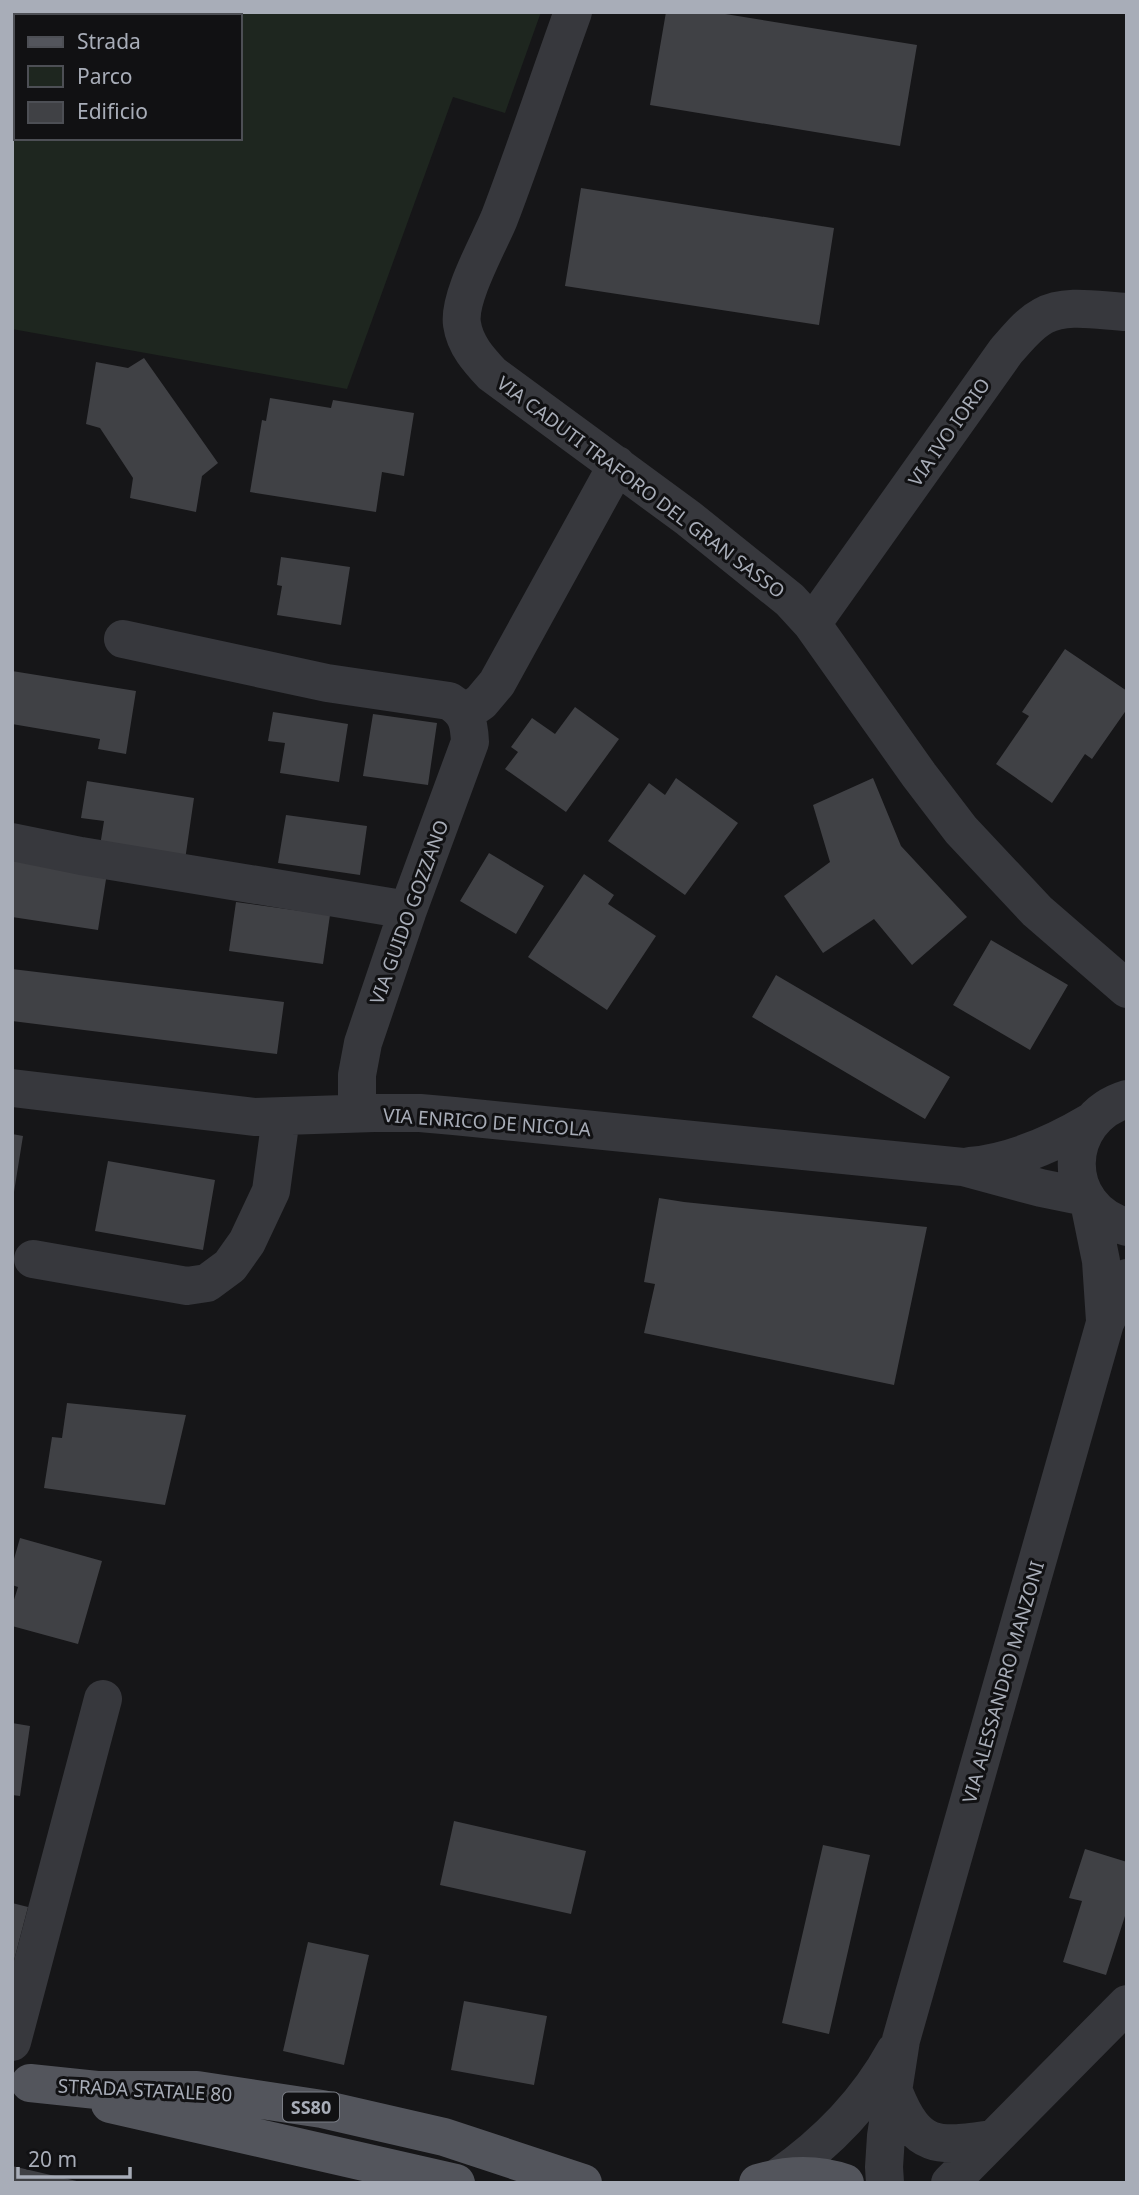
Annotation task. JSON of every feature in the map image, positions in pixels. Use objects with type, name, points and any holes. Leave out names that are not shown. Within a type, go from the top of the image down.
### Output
[{"type":"main road","name":"STRADA STATALE 80","points":[[21,2081],[145,2113],[426,2174],[456,2183]]},
{"type":"main road","name":"STRADA STATALE 80","points":[[21,2081],[97,2090],[207,2091],[322,2109],[444,2137],[583,2183]]},
{"type":"main road","points":[[765,2181],[810,2176],[845,2183]]},
{"type":"street","name":"VIA CADUTI TRAFORO DEL GRAN SASSO","points":[[573,12],[498,220],[463,303],[462,324],[475,355],[492,374],[749,565],[790,600],[812,624],[961,830],[1037,911],[1127,989]]},
{"type":"street","name":"VIA IVO IORIO","points":[[812,624],[1006,351],[1026,329],[1042,316],[1056,311],[1127,312]]},
{"type":"street","points":[[123,639],[327,683],[442,699],[458,707],[464,714],[481,702],[496,682],[617,465]]},
{"type":"street","name":"VIA GUIDO GOZZANO","points":[[357,1113],[360,1053],[408,910],[470,741],[469,724],[464,714]]},
{"type":"street","points":[[12,842],[81,856],[408,910]]},
{"type":"street","name":"VIA ENRICO DE NICOLA","points":[[12,1088],[206,1112],[281,1117],[357,1113],[454,1115],[963,1167],[1087,1199]]},
{"type":"street","name":"VIA ENRICO DE NICOLA","points":[[963,1167],[988,1164],[1031,1152],[1066,1136],[1114,1105]]},
{"type":"street","name":"VIA ALESSANDRO MANZONI","points":[[1105,1323],[1101,1261],[1087,1199],[1077,1177],[1076,1156],[1083,1135],[1114,1105]]},
{"type":"street","points":[[33,1259],[187,1286],[208,1283],[230,1266],[247,1242],[271,1191],[281,1117]]},
{"type":"street","points":[[1087,1199],[1110,1221],[1127,1227]]},
{"type":"street","name":"VIA ALESSANDRO MANZONI","points":[[886,2183],[885,2150],[901,2040],[1105,1323],[1127,1278]]},
{"type":"street","points":[[12,2042],[103,1699]]},
{"type":"street","points":[[950,2183],[1127,2004]]},
{"type":"street","name":"VIA ALESSANDRO MANZONI","points":[[765,2181],[826,2141],[879,2078],[901,2040]]},
{"type":"street","points":[[894,2092],[910,2126],[921,2136],[938,2143],[955,2145],[993,2139]]},
{"type":"green space","points":[[12,12],[541,12],[505,113],[453,97],[347,389],[12,329]]},
{"type":"building","points":[[666,12],[713,12],[917,45],[900,146],[650,105]]},
{"type":"building","points":[[581,188],[834,228],[819,325],[565,286]]},
{"type":"building","points":[[144,358],[218,463],[202,476],[196,512],[130,498],[133,478],[100,428],[86,424],[96,362],[128,368]]},
{"type":"building","points":[[270,398],[331,408],[333,400],[414,413],[404,476],[382,472],[376,512],[250,492],[262,420],[266,421]]},
{"type":"building","points":[[281,557],[350,567],[341,625],[277,615],[282,586],[277,585]]},
{"type":"building","points":[[1065,649],[1127,691],[1127,709],[1092,759],[1085,754],[1052,803],[996,764],[1029,716],[1022,712]]},
{"type":"building","points":[[12,671],[136,691],[126,754],[98,749],[100,739],[12,724]]},
{"type":"building","points":[[575,707],[619,739],[566,812],[505,769],[518,752],[511,747],[532,718],[555,734]]},
{"type":"building","points":[[273,712],[348,724],[339,782],[280,773],[285,743],[268,741]]},
{"type":"building","points":[[373,714],[437,723],[428,785],[363,776]]},
{"type":"building","points":[[676,778],[738,823],[685,895],[608,841],[649,783],[665,795]]},
{"type":"building","points":[[873,778],[901,846],[967,917],[912,965],[874,919],[823,953],[784,896],[830,862],[813,805]]},
{"type":"building","points":[[87,781],[194,798],[185,860],[100,846],[104,821],[81,818]]},
{"type":"building","points":[[286,815],[367,826],[360,875],[278,863]]},
{"type":"building","points":[[15,851],[107,873],[98,930],[12,917],[12,868]]},
{"type":"building","points":[[489,853],[544,886],[516,934],[460,901]]},
{"type":"building","points":[[584,874],[614,895],[608,904],[656,936],[607,1010],[528,957]]},
{"type":"building","points":[[236,902],[330,915],[323,964],[229,951]]},
{"type":"building","points":[[991,940],[1068,985],[1030,1050],[953,1005]]},
{"type":"building","points":[[12,969],[284,1002],[277,1054],[12,1021]]},
{"type":"building","points":[[776,975],[950,1077],[925,1119],[752,1017]]},
{"type":"building","points":[[12,1134],[23,1136],[14,1192],[12,1192]]},
{"type":"building","points":[[108,1161],[215,1180],[203,1250],[95,1231]]},
{"type":"building","points":[[659,1198],[927,1227],[894,1385],[644,1333],[655,1284],[644,1282]]},
{"type":"building","points":[[67,1403],[186,1415],[165,1505],[44,1488],[52,1437],[62,1438]]},
{"type":"building","points":[[20,1538],[102,1561],[78,1644],[12,1626],[12,1606],[18,1587],[12,1585],[12,1566]]},
{"type":"building","points":[[12,1723],[30,1726],[20,1796],[12,1795]]},
{"type":"building","points":[[454,1821],[586,1851],[571,1914],[440,1885]]},
{"type":"building","points":[[823,1845],[870,1855],[829,2034],[782,2023]]},
{"type":"building","points":[[1085,1849],[1127,1862],[1127,1917],[1125,1916],[1106,1975],[1063,1962],[1082,1901],[1069,1898]]},
{"type":"building","points":[[12,1903],[28,1907],[12,1968]]},
{"type":"building","points":[[308,1942],[369,1955],[344,2065],[283,2051]]},
{"type":"building","points":[[464,2001],[547,2016],[534,2085],[451,2070]]},
{"type":"building","points":[[12,2166],[81,2182],[81,2183],[12,2183]]}]
